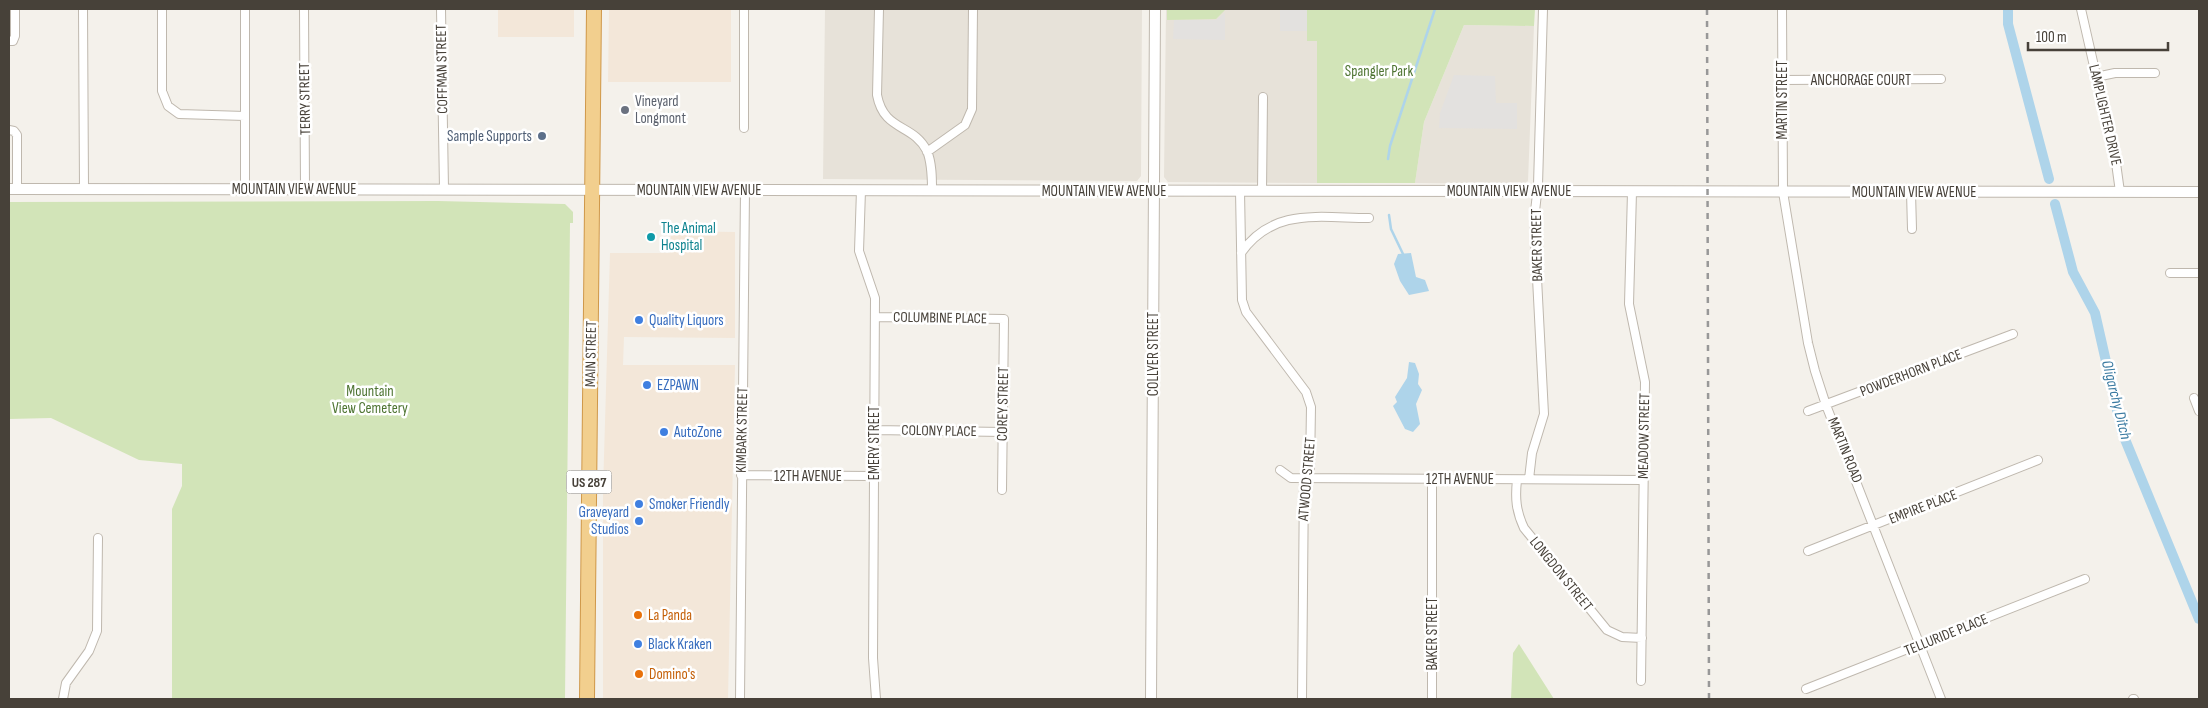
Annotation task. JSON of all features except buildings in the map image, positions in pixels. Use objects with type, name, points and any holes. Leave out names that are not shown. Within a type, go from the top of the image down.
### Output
[{"type":"highway","name":"MAIN STREET","points":[[587,699],[594,9]]},
{"type":"street","points":[[9,41],[12,41],[15,36],[15,9]]},
{"type":"street","points":[[83,9],[84,189]]},
{"type":"street","points":[[162,9],[162,91],[168,106],[179,114],[245,116]]},
{"type":"street","points":[[245,9],[245,189]]},
{"type":"street","name":"TERRY STREET","points":[[304,9],[305,189]]},
{"type":"street","name":"COFFMAN STREET","points":[[441,9],[444,189]]},
{"type":"street","points":[[744,9],[744,128]]},
{"type":"street","points":[[879,9],[877,95],[879,107],[886,118],[912,134],[927,152],[932,190]]},
{"type":"street","points":[[927,152],[965,125],[972,109],[972,9]]},
{"type":"street","name":"COLLYER STREET","points":[[1151,699],[1155,9]]},
{"type":"street","name":"BAKER STREET","points":[[1529,479],[1532,453],[1544,414],[1534,220],[1537,191],[1543,9]]},
{"type":"street","name":"MARTIN STREET","points":[[1782,9],[1783,192]]},
{"type":"street","name":"LAMPLIGHTER DRIVE","points":[[2080,9],[2116,162],[2120,192]]},
{"type":"street","points":[[2096,77],[2115,72],[2134,71],[2155,74]]},
{"type":"street","name":"ANCHORAGE COURT","points":[[1782,80],[1941,79]]},
{"type":"street","points":[[1262,191],[1263,97]]},
{"type":"street","points":[[9,130],[17,134],[13,188]]},
{"type":"street","name":"MOUNTAIN VIEW AVENUE","points":[[13,188],[2199,192]]},
{"type":"street","name":"KIMBARK STREET","points":[[740,699],[745,190]]},
{"type":"street","name":"EMERY STREET","points":[[861,190],[860,251],[875,298],[873,658],[876,699]]},
{"type":"street","name":"ATWOOD STREET","points":[[1240,191],[1242,300],[1246,312],[1298,379],[1306,392],[1311,407],[1310,468],[1304,478],[1302,699]]},
{"type":"street","name":"MEADOW STREET","points":[[1632,192],[1629,304],[1645,382],[1641,682]]},
{"type":"street","name":"MARTIN ROAD","points":[[1783,192],[1808,343],[1826,405],[1875,526],[1941,699]]},
{"type":"street","points":[[1911,192],[1912,229]]},
{"type":"street","points":[[1241,253],[1250,240],[1262,230],[1279,221],[1295,218],[1369,218]]},
{"type":"street","points":[[2170,273],[2199,273]]},
{"type":"street","name":"COLUMBINE PLACE","points":[[875,317],[1004,319]]},
{"type":"street","name":"COREY STREET","points":[[1002,490],[1004,319]]},
{"type":"street","name":"POWDERHORN PLACE","points":[[1808,411],[2013,334]]},
{"type":"street","points":[[2194,398],[2199,411]]},
{"type":"street","name":"COLONY PLACE","points":[[874,430],[1003,432]]},
{"type":"street","name":"EMPIRE PLACE","points":[[1808,551],[2038,460]]},
{"type":"street","name":"12TH AVENUE","points":[[1280,470],[1291,478],[1643,480]]},
{"type":"street","name":"12TH AVENUE","points":[[741,476],[874,476]]},
{"type":"street","name":"BAKER STREET","points":[[1432,479],[1432,699]]},
{"type":"street","name":"LONGDON STREET","points":[[1517,480],[1515,500],[1524,528],[1607,630],[1622,637],[1642,638]]},
{"type":"street","points":[[63,699],[66,683],[90,651],[97,632],[98,538]]},
{"type":"street","name":"TELLURIDE PLACE","points":[[1806,689],[2085,580]]},
{"type":"shaded area","points":[[498,9],[574,9],[574,37],[498,37]]},
{"type":"shaded area","points":[[609,9],[731,9],[731,82],[608,82]]},
{"type":"shaded area","points":[[825,9],[1142,9],[1141,176],[1137,181],[823,179]]},
{"type":"shaded area","points":[[1166,9],[1307,9],[1308,41],[1317,41],[1317,183],[1168,182],[1164,177]]},
{"type":"shaded area","points":[[1280,9],[1307,9],[1307,31],[1280,31]]},
{"type":"shaded area","points":[[1225,13],[1225,40],[1173,39],[1174,20],[1216,20]]},
{"type":"shaded area","points":[[1464,25],[1534,26],[1528,181],[1523,184],[1415,183],[1424,122]]},
{"type":"shaded area","points":[[1454,75],[1495,76],[1496,103],[1517,103],[1517,129],[1439,128],[1440,113]]},
{"type":"shaded area","points":[[671,231],[735,232],[735,338],[624,337],[623,365],[735,365],[728,699],[603,699],[603,490],[610,253],[670,253]]},
{"type":"green space","points":[[1167,9],[1225,10],[1216,19],[1167,20]]},
{"type":"green space","name":"Spangler Park","points":[[1307,9],[1535,9],[1534,26],[1464,25],[1424,122],[1415,183],[1317,183],[1317,41],[1307,41]]},
{"type":"green space","name":"Mountain View Cemetery","points":[[438,201],[565,204],[573,212],[573,223],[570,223],[565,699],[172,699],[172,509],[182,486],[182,464],[139,460],[51,418],[9,419],[9,202]]},
{"type":"green space","points":[[1519,644],[1554,699],[1511,699],[1513,653]]},
{"type":"water","points":[[1411,253],[1416,277],[1425,280],[1429,291],[1409,295],[1400,281],[1394,264],[1398,254]]},
{"type":"water","points":[[1409,362],[1415,363],[1419,374],[1418,384],[1422,390],[1416,404],[1420,424],[1413,432],[1405,429],[1393,406],[1397,402],[1395,397],[1407,378]]},
{"type":"waterway","points":[[1388,159],[1390,146],[1435,9]]},
{"type":"waterway","name":"Oligarchy Ditch","points":[[2008,9],[2008,24],[2049,179]]},
{"type":"waterway","name":"Oligarchy Ditch","points":[[2055,204],[2073,272],[2095,313],[2122,432],[2199,619]]},
{"type":"waterway","points":[[1389,215],[1391,229],[1403,254]]},
{"type":"railway","points":[[1707,9],[1709,699]]},
{"type":"place","name":"Vineyard Longmont","points":[[625,110]]},
{"type":"place","name":"Sample Supports","points":[[542,136]]},
{"type":"place","name":"The Animal Hospital","points":[[651,237]]},
{"type":"place","name":"Quality Liquors","points":[[639,320]]},
{"type":"place","name":"EZPAWN","points":[[647,385]]},
{"type":"place","name":"AutoZone","points":[[664,432]]},
{"type":"place","name":"Smoker Friendly","points":[[639,504]]},
{"type":"place","name":"Graveyard Studios","points":[[639,521]]},
{"type":"place","name":"La Panda","points":[[638,615]]},
{"type":"place","name":"Black Kraken","points":[[638,644]]},
{"type":"place","name":"Domino's","points":[[639,674]]}]
